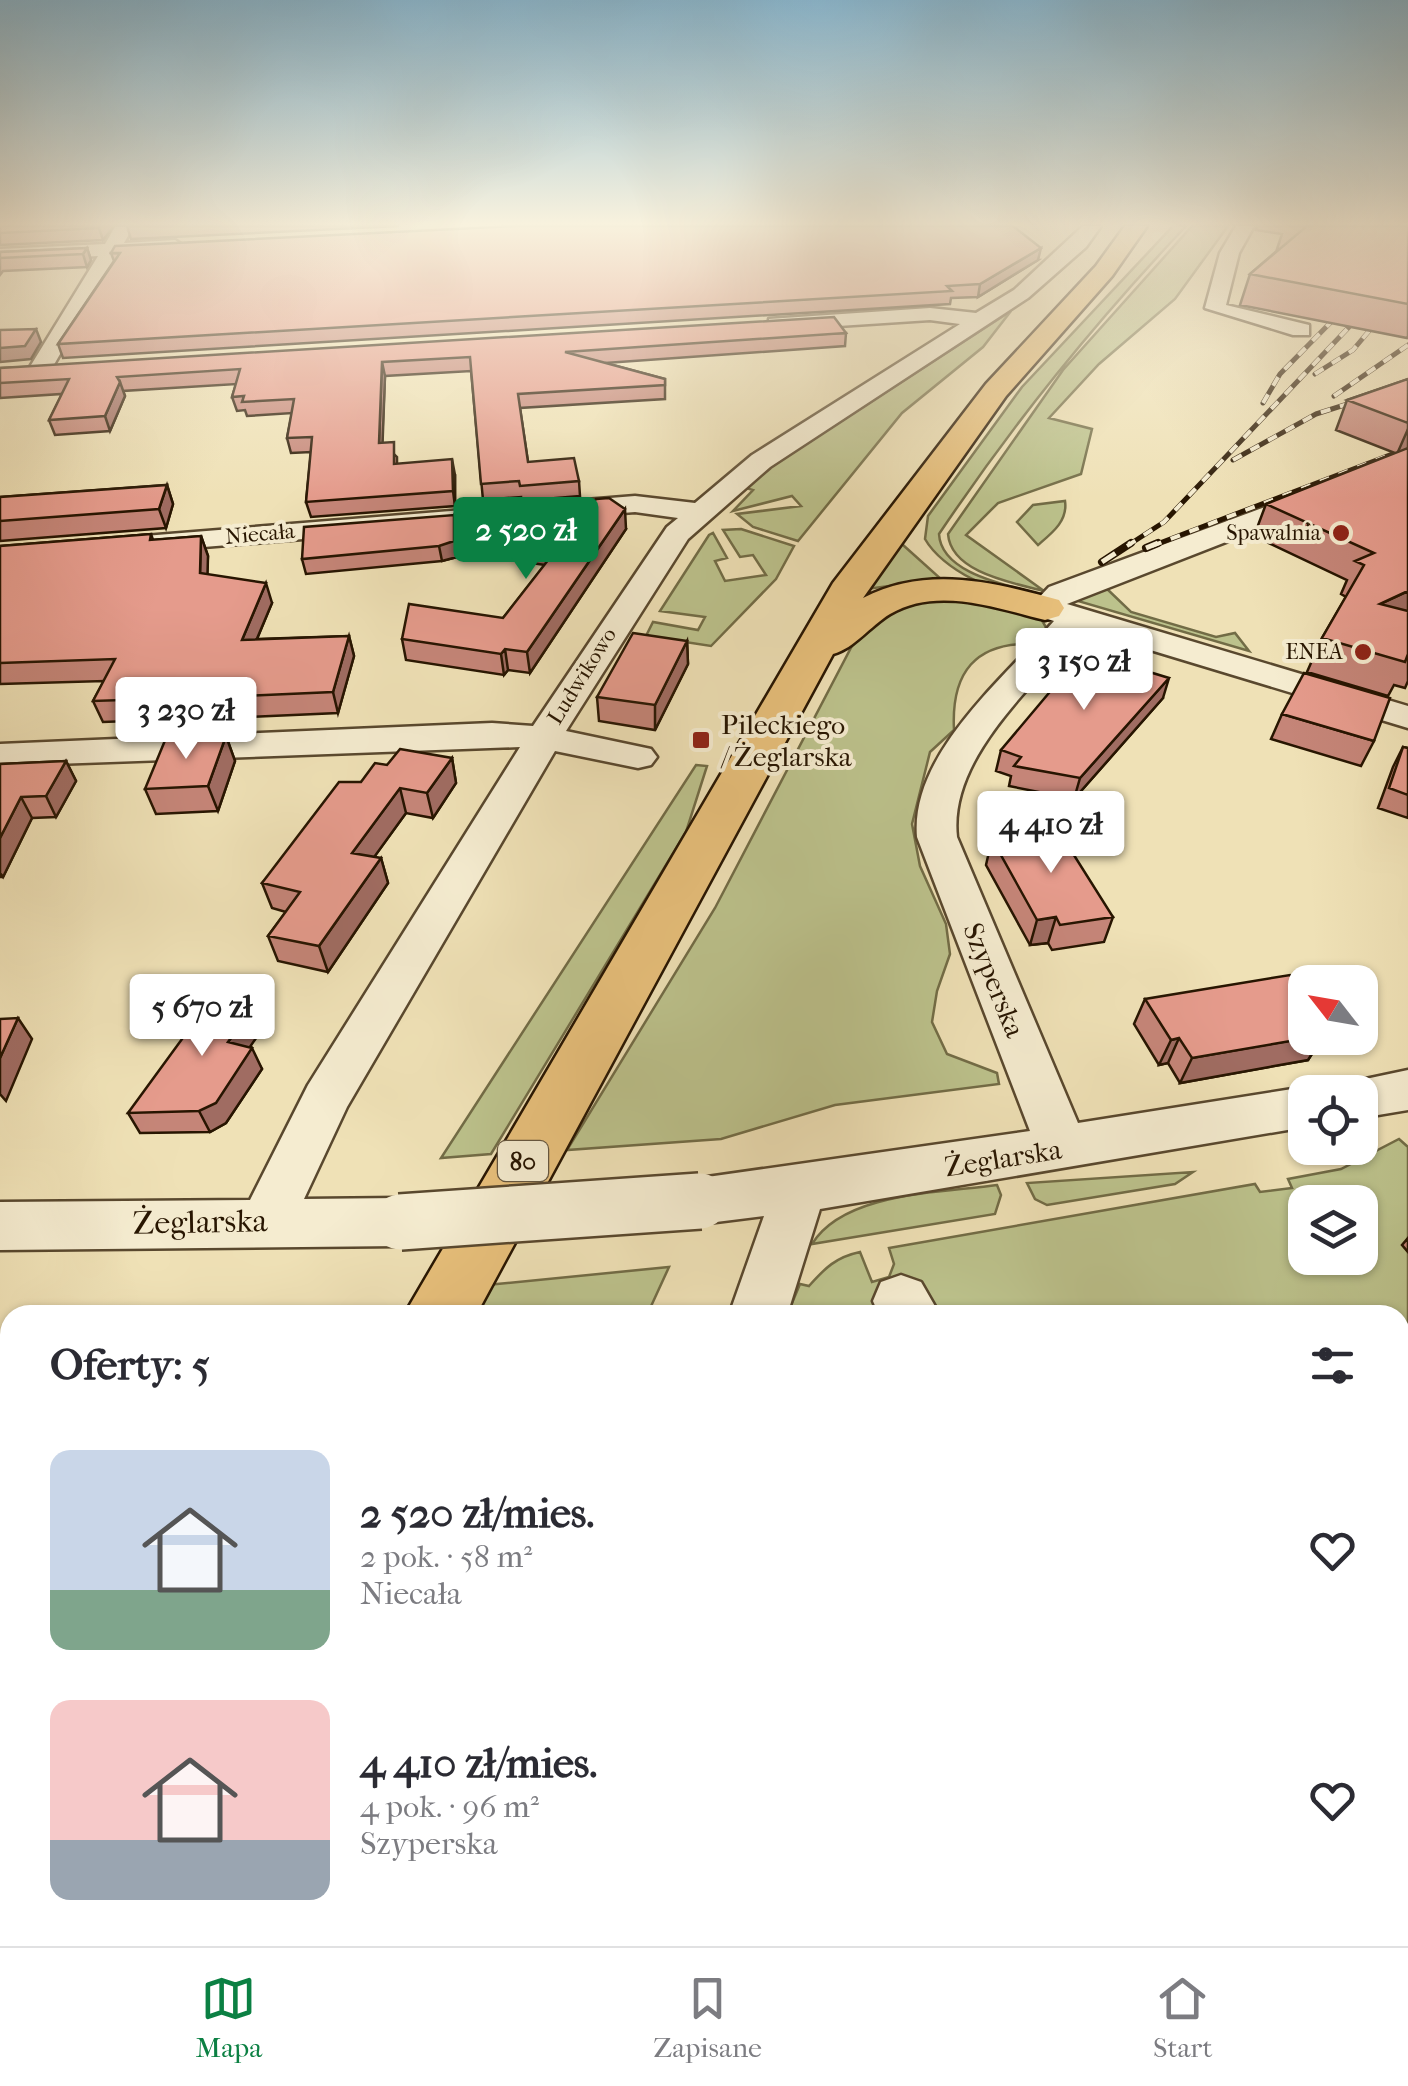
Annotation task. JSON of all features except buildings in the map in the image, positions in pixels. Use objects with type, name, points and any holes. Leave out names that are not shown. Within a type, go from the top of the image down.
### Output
[{"type":"main road","name":"80","points":[[445,1305],[852,583],[916,492],[996,390],[1061,317]]},
{"type":"main road","points":[[916,492],[910,524],[921,552],[943,570],[1045,608]]},
{"type":"main road","points":[[793,685],[853,619],[879,600],[938,589],[1045,608]]},
{"type":"street","points":[[14,371],[50,369],[77,317]]},
{"type":"street","points":[[756,325],[885,317]]},
{"type":"street","points":[[953,317],[979,320]]},
{"type":"street","name":"Ludwikowo","points":[[268,1221],[326,1099],[544,738],[629,600],[698,512],[761,461],[984,317]]},
{"type":"street","points":[[1249,317],[1301,330]]},
{"type":"street","name":"Szyperska","points":[[1064,1149],[943,852],[934,816],[938,787],[1045,608],[1060,594],[1408,462]]},
{"type":"street","name":"Niecała","points":[[113,546],[635,504],[698,512]]},
{"type":"street","points":[[1045,608],[1408,717]]},
{"type":"street","points":[[0,755],[492,734],[544,738],[638,757]]},
{"type":"street","name":"Żeglarska","points":[[0,1226],[400,1222],[700,1201],[1064,1149],[1288,1110]]},
{"type":"street","points":[[762,1305],[778,1265],[798,1190]]},
{"type":"green space","points":[[1006,317],[983,347],[902,413],[798,541],[753,527],[737,514],[801,506],[792,496],[733,511],[753,490],[743,487]]},
{"type":"green space","points":[[1088,317],[1105,317],[997,452],[939,534],[942,547],[961,567],[1031,592],[1002,590],[972,579],[944,561],[925,539],[928,516],[1022,387]]},
{"type":"green space","points":[[1111,317],[1154,317],[1099,364],[1049,418],[1092,429],[1081,474],[998,503],[966,535],[1044,591],[1001,580],[972,567],[952,547],[948,534],[1063,370]]},
{"type":"green space","points":[[1065,501],[1061,521],[1038,545],[1017,522],[1033,505]]},
{"type":"green space","points":[[741,529],[794,546],[776,579],[711,646],[646,636],[653,622],[698,630],[705,617],[660,611],[709,535],[713,533],[727,558],[715,561],[725,581],[766,575],[753,555],[740,557],[723,530]]},
{"type":"green space","points":[[897,544],[903,545],[941,579],[867,589]]},
{"type":"green space","points":[[1105,587],[1131,612],[1216,637],[1235,633],[1249,651],[1071,599]]},
{"type":"green space","points":[[950,596],[1040,617],[1047,629],[1035,644],[1014,644],[982,655],[962,677],[954,730],[930,752],[912,824],[920,866],[946,924],[950,954],[937,991],[932,1022],[947,1054],[997,1073],[999,1084],[835,1105],[721,1139],[567,1150],[715,908],[854,642],[881,609]]},
{"type":"green space","points":[[696,765],[707,766],[686,832],[491,1154],[441,1158]]},
{"type":"green space","points":[[1399,1139],[1408,1147],[1408,1305],[791,1305],[800,1284],[809,1286],[831,1264],[852,1254],[860,1252],[872,1282],[889,1277],[894,1264],[889,1248],[1255,1184],[1260,1192],[1288,1188],[1288,1275],[1378,1275],[1378,1185],[1291,1185],[1288,1179],[1349,1165],[1378,1165],[1378,1150]]},
{"type":"green space","points":[[1193,1172],[1175,1184],[1047,1205],[1035,1199],[1027,1183]]},
{"type":"green space","points":[[997,1185],[1001,1195],[995,1214],[812,1244],[846,1214],[870,1205],[922,1193]]},
{"type":"green space","points":[[669,1267],[652,1305],[480,1305],[487,1285]]},
{"type":"railway","points":[[1263,403],[1280,374],[1330,323]]},
{"type":"railway","points":[[1127,546],[1164,522],[1349,327]]},
{"type":"railway","points":[[1315,374],[1353,350],[1369,331]]},
{"type":"railway","points":[[1334,396],[1408,345]]},
{"type":"railway","points":[[1233,460],[1316,414],[1408,385]]},
{"type":"railway","points":[[1152,546],[1408,448]]},
{"type":"railway","points":[[1102,562],[1131,543]]},
{"type":"railway","points":[[1146,548],[1158,543]]},
{"type":"place","name":"Spawalnia","points":[[1341,533]]},
{"type":"place","name":"ENEA","points":[[1363,652]]},
{"type":"place","name":"Pileckiego / Żeglarska","points":[[701,740]]}]
